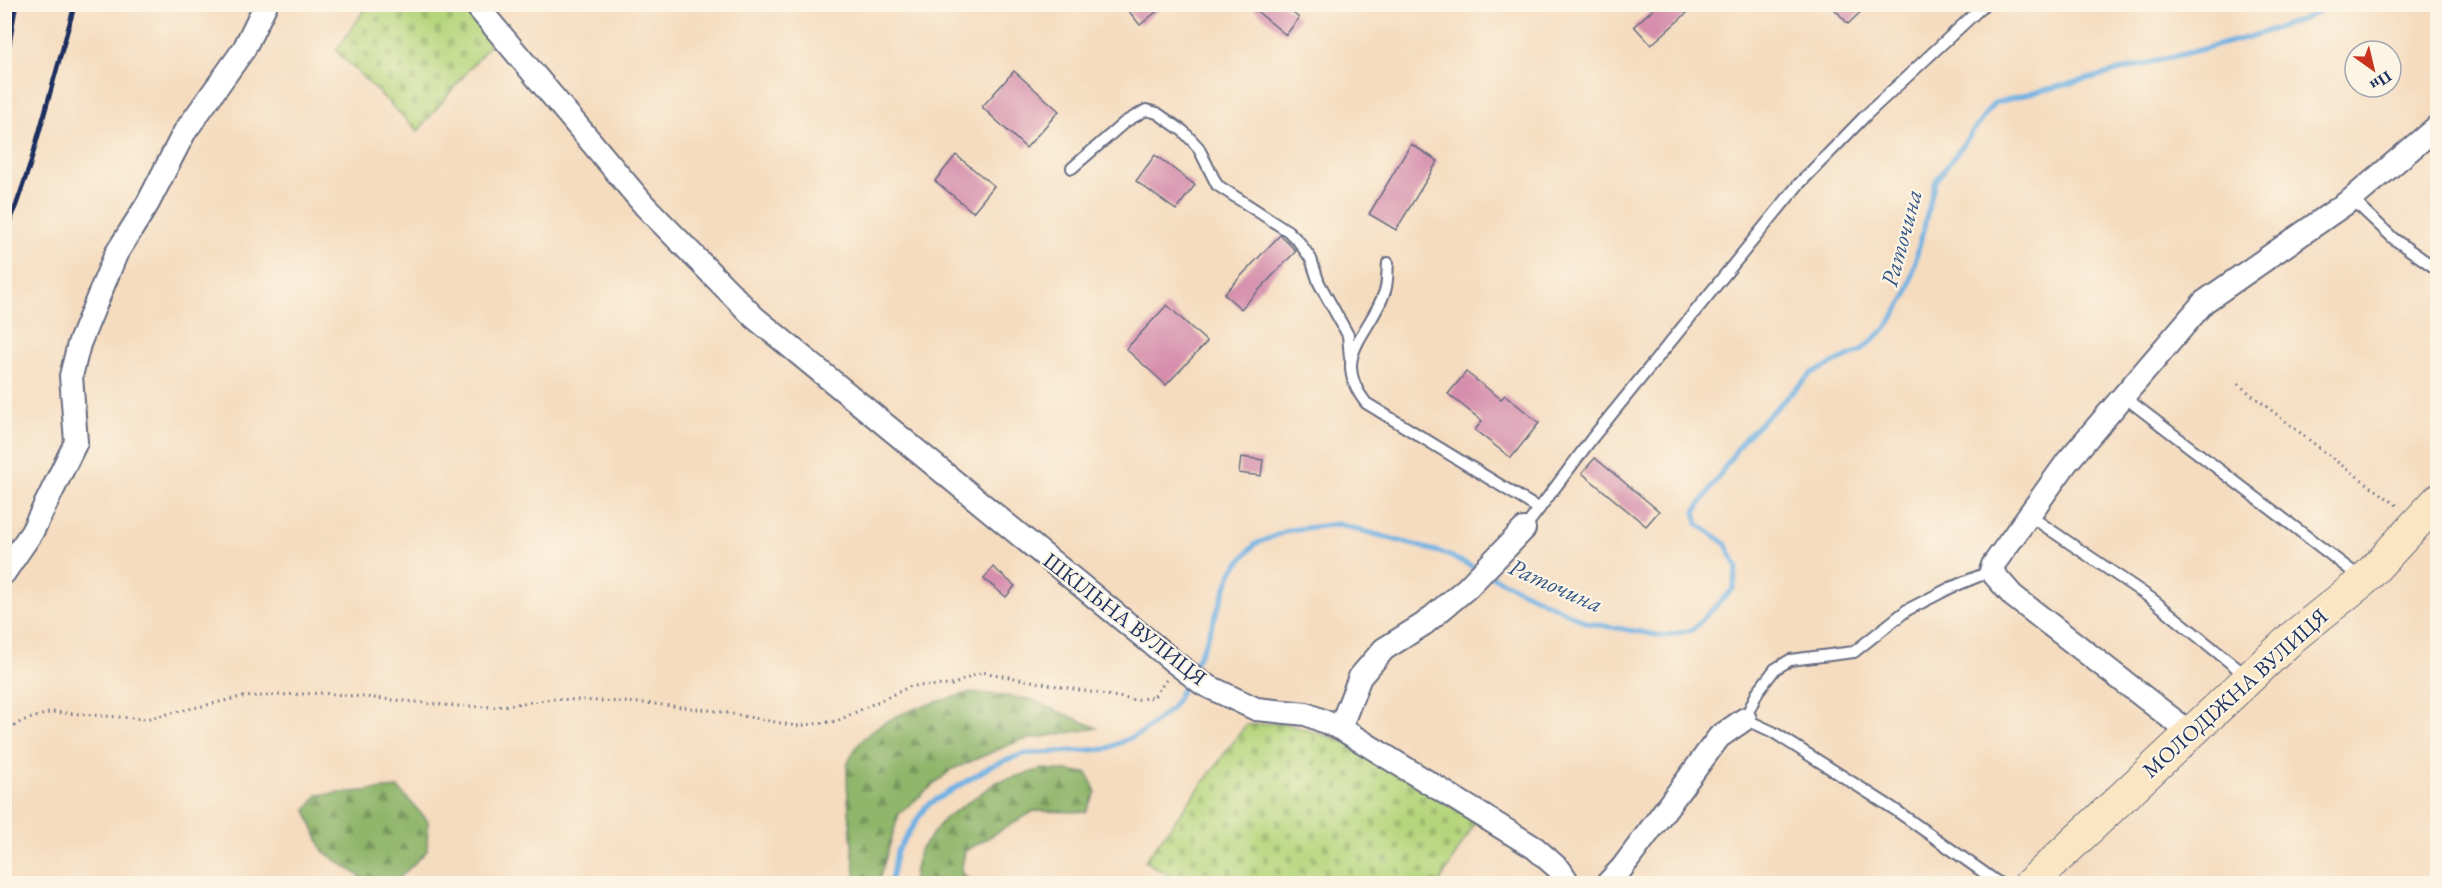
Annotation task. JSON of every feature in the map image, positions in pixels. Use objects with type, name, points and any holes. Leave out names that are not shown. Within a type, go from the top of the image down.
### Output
[{"type":"street","points":[[4,573],[37,524],[76,442],[72,376],[80,344],[116,254],[148,203],[184,133],[244,49],[266,4]]},
{"type":"street","name":"ШКІЛЬНА ВУЛИЦЯ","points":[[475,4],[645,206],[754,317],[1173,661],[1203,684],[1256,709],[1306,714],[1340,728],[1535,848],[1560,870],[1569,884]]},
{"type":"street","points":[[2189,732],[2030,610],[2013,596],[1991,571],[2027,514],[2067,462],[2204,302],[2352,199],[2438,126]]},
{"type":"street","name":"МОЛОДІЖНА ВУЛИЦЯ","points":[[2030,884],[2189,732],[2294,636],[2364,580],[2428,511]]},
{"type":"street","points":[[1340,728],[1360,677],[1383,649],[1424,624],[1467,588],[1524,529]]},
{"type":"street","points":[[1607,884],[1622,868],[1719,737],[1745,719]]},
{"type":"lane","points":[[1524,529],[1593,437],[1798,185],[1868,114],[1985,4]]},
{"type":"lane","points":[[1072,168],[1125,122],[1146,110],[1157,113],[1183,131],[1198,147],[1217,185],[1288,231],[1311,259],[1319,283],[1348,335],[1351,377],[1366,403],[1539,509]]},
{"type":"lane","points":[[2352,199],[2394,238],[2438,270]]},
{"type":"lane","points":[[1350,358],[1386,290],[1388,263]]},
{"type":"lane","points":[[2123,396],[2364,580]]},
{"type":"lane","points":[[2027,514],[2152,599],[2248,678]]},
{"type":"lane","points":[[1991,571],[1950,588],[1907,610],[1854,652],[1790,660],[1775,669],[1758,691],[1745,719],[1773,732],[1894,809],[2000,884]]},
{"type":"path","points":[[2238,384],[2336,461],[2428,511]]},
{"type":"path","points":[[4,733],[22,721],[52,712],[146,719],[241,697],[322,693],[456,706],[495,707],[553,699],[645,703],[717,711],[796,726],[837,721],[911,686],[952,685],[982,672],[1134,700],[1154,697],[1169,675],[1173,661]]},
{"type":"green space","points":[[368,5],[460,5],[492,42],[418,131],[336,51]]},
{"type":"green space","points":[[972,692],[1030,699],[1097,728],[1018,741],[951,770],[899,814],[878,883],[856,883],[847,771],[848,763],[857,747],[869,733],[901,714]]},
{"type":"green space","points":[[1283,723],[1347,742],[1476,821],[1439,883],[1183,883],[1145,861],[1246,725]]},
{"type":"green space","points":[[1043,769],[1087,773],[1096,792],[1086,812],[1034,811],[965,851],[961,872],[973,883],[912,883],[919,851],[944,819],[997,782]]},
{"type":"green space","points":[[398,788],[428,821],[427,851],[394,883],[365,880],[323,851],[306,810],[318,795]]},
{"type":"building","points":[[1123,4],[1166,4],[1140,25]]},
{"type":"building","points":[[1248,4],[1282,4],[1299,18],[1286,35]]},
{"type":"building","points":[[1659,4],[1697,4],[1651,45],[1634,26]]},
{"type":"building","points":[[1830,4],[1869,4],[1848,24]]},
{"type":"building","points":[[1014,71],[1059,111],[1026,148],[982,107]]},
{"type":"building","points":[[1411,144],[1438,161],[1396,230],[1369,214]]},
{"type":"building","points":[[956,155],[994,186],[973,212],[935,181]]},
{"type":"building","points":[[1155,155],[1195,185],[1176,210],[1136,181]]},
{"type":"building","points":[[1280,235],[1296,251],[1241,309],[1224,294]]},
{"type":"building","points":[[1167,305],[1207,342],[1166,385],[1126,349]]},
{"type":"building","points":[[1466,372],[1501,399],[1505,395],[1539,423],[1511,458],[1475,430],[1482,421],[1448,394]]},
{"type":"building","points":[[1241,457],[1263,460],[1261,476],[1239,473]]},
{"type":"building","points":[[1595,458],[1659,511],[1646,526],[1582,473]]},
{"type":"building","points":[[993,567],[1015,586],[1006,597],[984,579]]},
{"type":"waterway","name":"Раточина","points":[[1489,575],[1588,623],[1663,636],[1692,630],[1733,589],[1737,567],[1725,543],[1698,524],[1695,512],[1743,440],[1812,373],[1861,351],[1887,327],[1907,295],[1935,182],[1994,103],[2249,37],[2304,19],[2332,4]]},
{"type":"waterway","name":"Раточина","points":[[1192,669],[1205,644],[1232,571],[1255,544],[1289,530],[1338,524],[1443,553],[1478,569]]},
{"type":"waterway","name":"Раточина","points":[[890,884],[897,851],[926,806],[991,766],[1023,754],[1106,749],[1143,732],[1172,708],[1187,680]]},
{"type":"railway","points":[[4,77],[16,4]]},
{"type":"railway","points":[[4,240],[30,165],[75,4]]}]
